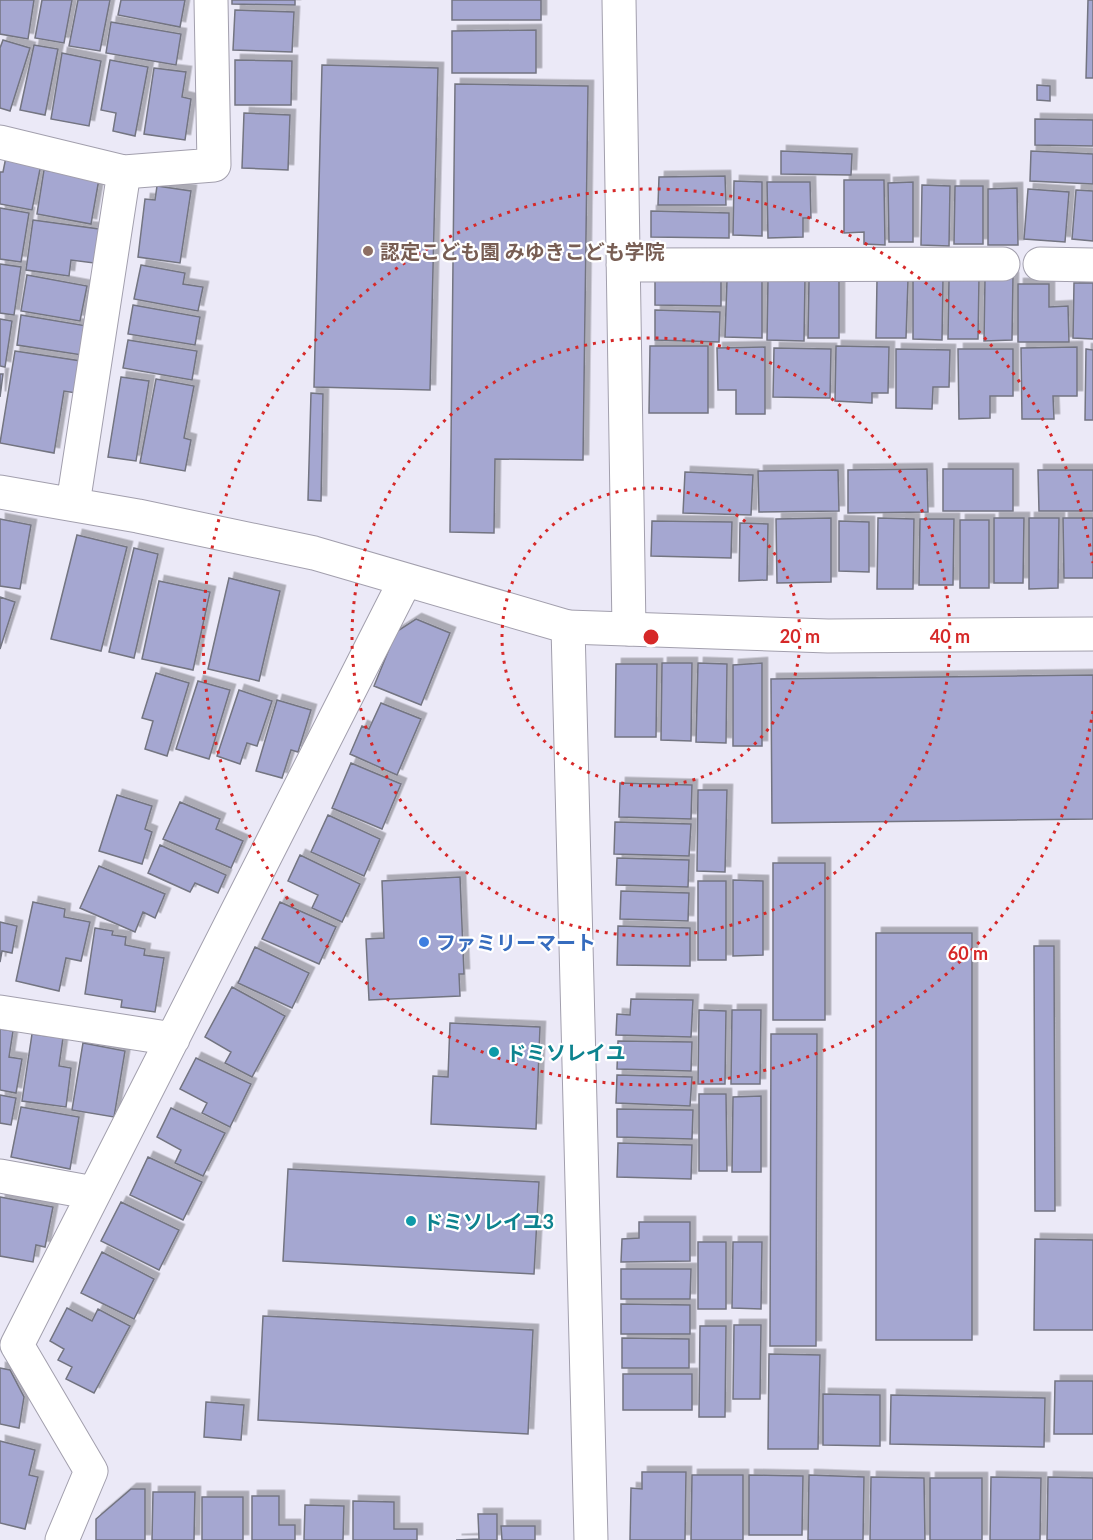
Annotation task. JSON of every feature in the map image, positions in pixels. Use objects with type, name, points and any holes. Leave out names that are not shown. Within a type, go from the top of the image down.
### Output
[{"type":"street","points":[[0,142],[124,172],[214,165],[211,0]]},
{"type":"street","points":[[619,0],[628,629]]},
{"type":"street","points":[[73,504],[124,172]]},
{"type":"street","points":[[623,265],[1003,264]]},
{"type":"street","points":[[1040,264],[1093,265]]},
{"type":"street","points":[[0,492],[138,516],[314,553],[568,627],[828,636],[1093,634]]},
{"type":"street","points":[[62,1540],[91,1471],[8,1343],[94,1193],[405,580]]},
{"type":"street","points":[[568,627],[591,1540]]},
{"type":"street","points":[[0,1012],[172,1039]]},
{"type":"street","points":[[0,1176],[94,1193]]},
{"type":"building","points":[[0,0],[34,0],[28,39],[0,34]]},
{"type":"building","points":[[42,0],[72,0],[64,43],[35,38]]},
{"type":"building","points":[[78,0],[110,0],[100,51],[69,46]]},
{"type":"building","points":[[121,0],[185,0],[180,27],[118,15]]},
{"type":"building","points":[[232,0],[295,0],[295,5],[232,4]]},
{"type":"building","points":[[452,0],[541,0],[541,20],[452,20]]},
{"type":"building","points":[[1088,0],[1093,0],[1093,78],[1086,78]]},
{"type":"building","points":[[235,10],[294,12],[292,52],[233,50]]},
{"type":"building","points":[[111,22],[181,34],[176,65],[106,53]]},
{"type":"building","points":[[536,30],[536,73],[452,73],[452,31]]},
{"type":"building","points":[[3,40],[30,48],[10,111],[0,108],[0,48]]},
{"type":"building","points":[[34,45],[58,49],[45,115],[20,110]]},
{"type":"building","points":[[62,53],[101,61],[89,126],[51,119]]},
{"type":"building","points":[[110,60],[148,67],[135,136],[113,131],[116,113],[101,110]]},
{"type":"building","points":[[235,60],[292,61],[291,105],[235,105]]},
{"type":"building","points":[[322,65],[438,68],[430,390],[314,387]]},
{"type":"building","points":[[154,68],[186,72],[182,97],[191,99],[185,140],[144,134]]},
{"type":"building","points":[[455,84],[588,86],[583,460],[495,459],[494,533],[450,532]]},
{"type":"building","points":[[1037,85],[1050,86],[1050,101],[1037,100]]},
{"type":"building","points":[[244,113],[290,115],[288,170],[242,168]]},
{"type":"building","points":[[1035,119],[1093,120],[1093,146],[1035,145]]},
{"type":"building","points":[[781,151],[852,154],[851,175],[781,174]]},
{"type":"building","points":[[1031,151],[1093,154],[1093,184],[1030,181]]},
{"type":"building","points":[[7,152],[42,159],[32,210],[0,204],[0,172],[3,172]]},
{"type":"building","points":[[44,170],[99,179],[91,224],[37,214]]},
{"type":"building","points":[[725,176],[726,205],[658,205],[659,177]]},
{"type":"building","points":[[844,180],[884,180],[885,245],[864,244],[864,232],[844,233]]},
{"type":"building","points":[[734,181],[762,182],[762,236],[733,235]]},
{"type":"building","points":[[767,182],[810,182],[811,218],[803,218],[803,237],[768,238]]},
{"type":"building","points":[[913,182],[913,242],[889,242],[888,183]]},
{"type":"building","points":[[922,185],[950,186],[949,246],[921,245]]},
{"type":"building","points":[[157,186],[191,191],[180,263],[138,257],[145,199],[155,200]]},
{"type":"building","points":[[955,186],[983,186],[983,244],[954,244]]},
{"type":"building","points":[[1017,188],[1018,245],[988,245],[988,189]]},
{"type":"building","points":[[1028,189],[1069,192],[1065,242],[1024,239]]},
{"type":"building","points":[[1076,190],[1093,191],[1093,241],[1072,239]]},
{"type":"building","points":[[0,208],[29,213],[21,262],[0,259]]},
{"type":"building","points":[[651,211],[729,213],[729,238],[651,237]]},
{"type":"building","points":[[33,220],[99,229],[94,263],[71,260],[69,276],[26,270]]},
{"type":"building","points":[[0,264],[21,267],[14,315],[0,313]]},
{"type":"building","points":[[141,265],[185,273],[183,284],[203,287],[198,311],[134,299]]},
{"type":"building","points":[[27,275],[87,286],[80,321],[21,311]]},
{"type":"building","points":[[655,276],[721,277],[721,306],[655,305]]},
{"type":"building","points":[[985,278],[1013,278],[1012,340],[984,341]]},
{"type":"building","points":[[768,279],[805,280],[804,341],[767,340]]},
{"type":"building","points":[[949,279],[979,279],[978,339],[948,339]]},
{"type":"building","points":[[727,280],[762,280],[762,338],[725,337]]},
{"type":"building","points":[[809,280],[839,281],[839,338],[808,338]]},
{"type":"building","points":[[877,280],[908,280],[906,338],[876,338]]},
{"type":"building","points":[[913,280],[943,280],[942,340],[913,339]]},
{"type":"building","points":[[1074,283],[1093,283],[1093,339],[1073,338]]},
{"type":"building","points":[[1018,284],[1049,284],[1049,307],[1068,306],[1069,342],[1018,342]]},
{"type":"building","points":[[133,305],[200,317],[195,345],[128,334]]},
{"type":"building","points":[[655,310],[720,312],[719,342],[655,340]]},
{"type":"building","points":[[21,315],[87,326],[82,355],[17,345]]},
{"type":"building","points":[[0,319],[12,321],[5,367],[0,366]]},
{"type":"building","points":[[128,340],[197,351],[192,380],[123,368]]},
{"type":"building","points":[[650,346],[708,346],[708,413],[649,413]]},
{"type":"building","points":[[836,346],[889,347],[888,393],[872,393],[872,403],[835,401]]},
{"type":"building","points":[[765,347],[765,414],[736,414],[736,390],[718,390],[717,348]]},
{"type":"building","points":[[1077,347],[1077,396],[1053,396],[1054,419],[1022,419],[1021,348]]},
{"type":"building","points":[[774,348],[831,349],[830,398],[773,397]]},
{"type":"building","points":[[896,349],[950,350],[949,387],[933,387],[932,409],[896,408]]},
{"type":"building","points":[[958,349],[1013,349],[1013,396],[990,396],[990,418],[959,419]]},
{"type":"building","points":[[1086,349],[1093,350],[1093,420],[1085,420]]},
{"type":"building","points":[[15,351],[81,361],[76,393],[64,391],[54,453],[0,443]]},
{"type":"building","points":[[0,374],[3,374],[0,397]]},
{"type":"building","points":[[121,377],[149,381],[136,461],[108,457]]},
{"type":"building","points":[[156,379],[194,386],[184,438],[191,440],[185,471],[140,463]]},
{"type":"building","points":[[311,393],[323,394],[321,501],[308,500]]},
{"type":"building","points":[[927,469],[928,512],[848,513],[848,470]]},
{"type":"building","points":[[943,469],[1013,469],[1013,511],[943,511]]},
{"type":"building","points":[[838,470],[839,511],[759,512],[758,471]]},
{"type":"building","points":[[1038,470],[1093,470],[1093,511],[1039,511]]},
{"type":"building","points":[[685,472],[753,475],[751,515],[683,513]]},
{"type":"building","points":[[831,518],[831,582],[777,583],[776,519]]},
{"type":"building","points":[[878,518],[914,519],[913,589],[877,589]]},
{"type":"building","points":[[994,518],[1024,518],[1023,583],[994,583]]},
{"type":"building","points":[[1029,518],[1059,518],[1058,588],[1029,589]]},
{"type":"building","points":[[1063,518],[1093,518],[1093,578],[1064,578]]},
{"type":"building","points":[[0,519],[31,525],[20,589],[0,586]]},
{"type":"building","points":[[920,519],[954,519],[953,585],[919,585]]},
{"type":"building","points":[[960,520],[989,520],[989,588],[960,588]]},
{"type":"building","points":[[652,521],[732,522],[731,558],[651,556]]},
{"type":"building","points":[[839,521],[869,522],[869,572],[839,571]]},
{"type":"building","points":[[740,523],[768,524],[767,580],[739,581]]},
{"type":"building","points":[[77,535],[127,547],[101,651],[51,639]]},
{"type":"building","points":[[134,548],[158,554],[134,658],[109,652]]},
{"type":"building","points":[[229,578],[280,591],[259,681],[208,669]]},
{"type":"building","points":[[159,581],[210,592],[193,670],[142,659]]},
{"type":"building","points":[[0,597],[15,602],[0,649]]},
{"type":"building","points":[[416,619],[450,633],[421,705],[374,686],[396,632]]},
{"type":"building","points":[[662,663],[692,663],[691,741],[661,740]]},
{"type":"building","points":[[698,663],[727,664],[726,743],[696,742]]},
{"type":"building","points":[[762,663],[762,746],[733,746],[733,665]]},
{"type":"building","points":[[616,664],[657,664],[656,737],[615,737]]},
{"type":"building","points":[[156,673],[189,683],[167,756],[145,749],[153,721],[142,718]]},
{"type":"building","points":[[1093,675],[1093,819],[772,823],[771,679]]},
{"type":"building","points":[[198,681],[230,690],[209,759],[176,749]]},
{"type":"building","points":[[239,690],[272,701],[257,746],[247,743],[240,764],[217,756]]},
{"type":"building","points":[[277,700],[311,710],[298,752],[291,750],[282,778],[256,771]]},
{"type":"building","points":[[381,703],[421,719],[397,775],[350,754],[362,726],[369,729]]},
{"type":"building","points":[[351,763],[401,784],[382,829],[332,808]]},
{"type":"building","points":[[620,783],[692,785],[691,819],[619,817]]},
{"type":"building","points":[[698,790],[727,790],[725,872],[697,871]]},
{"type":"building","points":[[117,795],[152,806],[145,829],[152,832],[142,864],[99,851]]},
{"type":"building","points":[[180,802],[220,819],[216,829],[243,841],[231,868],[163,839]]},
{"type":"building","points":[[328,815],[380,839],[364,876],[311,852]]},
{"type":"building","points":[[615,822],[691,824],[689,856],[614,854]]},
{"type":"building","points":[[160,845],[226,875],[218,893],[195,883],[190,892],[148,873]]},
{"type":"building","points":[[300,855],[360,884],[342,922],[312,908],[318,895],[288,881]]},
{"type":"building","points":[[617,858],[689,860],[688,887],[616,885]]},
{"type":"building","points":[[773,863],[825,863],[825,1020],[773,1020]]},
{"type":"building","points":[[99,866],[165,894],[155,918],[143,912],[135,932],[80,908]]},
{"type":"building","points":[[460,877],[464,974],[459,974],[460,996],[369,1000],[366,939],[384,938],[382,881]]},
{"type":"building","points":[[733,880],[763,881],[763,955],[733,956]]},
{"type":"building","points":[[698,881],[726,881],[726,960],[698,960]]},
{"type":"building","points":[[621,891],[689,893],[688,921],[620,919]]},
{"type":"building","points":[[33,902],[65,909],[64,917],[90,922],[81,961],[66,958],[59,991],[16,981]]},
{"type":"building","points":[[280,902],[336,927],[319,964],[262,939]]},
{"type":"building","points":[[0,922],[17,926],[12,953],[2,951],[0,962]]},
{"type":"building","points":[[618,926],[690,928],[690,966],[617,965]]},
{"type":"building","points":[[95,928],[113,931],[112,935],[126,937],[125,945],[145,949],[144,955],[164,958],[155,1012],[121,1007],[122,1000],[85,994]]},
{"type":"building","points":[[876,933],[972,933],[972,1340],[876,1340]]},
{"type":"building","points":[[1034,946],[1054,946],[1055,1211],[1035,1211]]},
{"type":"building","points":[[255,947],[309,973],[292,1008],[238,983]]},
{"type":"building","points":[[232,987],[285,1016],[252,1077],[225,1063],[231,1052],[205,1037]]},
{"type":"building","points":[[631,999],[693,1000],[691,1037],[616,1035],[617,1014],[630,1015]]},
{"type":"building","points":[[699,1010],[726,1011],[725,1084],[698,1084]]},
{"type":"building","points":[[732,1010],[761,1010],[760,1084],[731,1084]]},
{"type":"building","name":"ドミソレイユ","points":[[450,1023],[540,1027],[536,1129],[431,1124],[433,1076],[448,1077]]},
{"type":"building","points":[[0,1029],[13,1031],[9,1057],[22,1059],[16,1093],[0,1090]]},
{"type":"building","points":[[32,1034],[63,1038],[59,1066],[71,1068],[66,1107],[22,1101]]},
{"type":"building","points":[[771,1034],[817,1034],[816,1346],[770,1346]]},
{"type":"building","points":[[618,1041],[692,1042],[691,1071],[617,1069]]},
{"type":"building","points":[[83,1043],[125,1051],[114,1117],[72,1110]]},
{"type":"building","points":[[196,1058],[251,1084],[230,1127],[202,1113],[207,1103],[180,1089]]},
{"type":"building","points":[[617,1075],[692,1077],[690,1106],[616,1103]]},
{"type":"building","points":[[699,1094],[726,1094],[727,1171],[699,1171]]},
{"type":"building","points":[[0,1095],[16,1098],[11,1125],[0,1123]]},
{"type":"building","points":[[761,1096],[761,1172],[732,1172],[733,1097]]},
{"type":"building","points":[[21,1107],[79,1117],[70,1169],[11,1157]]},
{"type":"building","points":[[171,1108],[225,1133],[203,1176],[175,1163],[181,1150],[157,1137]]},
{"type":"building","points":[[617,1109],[693,1110],[692,1139],[617,1137]]},
{"type":"building","points":[[618,1143],[692,1145],[691,1179],[617,1177]]},
{"type":"building","points":[[148,1157],[202,1182],[183,1220],[130,1195]]},
{"type":"building","name":"ドミソレイユ3","points":[[288,1169],[539,1182],[534,1274],[283,1261]]},
{"type":"building","points":[[0,1197],[53,1207],[45,1247],[36,1245],[33,1262],[0,1256]]},
{"type":"building","points":[[121,1202],[179,1230],[159,1270],[101,1241]]},
{"type":"building","points":[[639,1222],[690,1222],[690,1261],[621,1262],[622,1239],[639,1238]]},
{"type":"building","points":[[1035,1239],[1093,1240],[1093,1330],[1034,1330]]},
{"type":"building","points":[[698,1242],[726,1242],[726,1309],[698,1309]]},
{"type":"building","points":[[733,1242],[762,1242],[761,1309],[732,1308]]},
{"type":"building","points":[[102,1252],[154,1279],[134,1319],[81,1293]]},
{"type":"building","points":[[621,1269],[691,1269],[690,1299],[621,1299]]},
{"type":"building","points":[[621,1304],[690,1305],[690,1334],[621,1334]]},
{"type":"building","points":[[67,1308],[92,1321],[98,1309],[130,1326],[94,1393],[66,1379],[72,1367],[58,1360],[64,1349],[50,1341]]},
{"type":"building","points":[[263,1316],[533,1330],[528,1434],[258,1420]]},
{"type":"building","points":[[734,1325],[761,1325],[760,1399],[733,1399]]},
{"type":"building","points":[[700,1326],[726,1326],[725,1417],[699,1417]]},
{"type":"building","points":[[622,1338],[689,1339],[689,1368],[622,1368]]},
{"type":"building","points":[[769,1354],[820,1355],[818,1449],[768,1449]]},
{"type":"building","points":[[0,1368],[10,1370],[24,1397],[19,1428],[0,1424]]},
{"type":"building","points":[[623,1374],[692,1374],[692,1410],[623,1410]]},
{"type":"building","points":[[1055,1381],[1093,1381],[1093,1434],[1054,1434]]},
{"type":"building","points":[[823,1394],[880,1395],[880,1446],[823,1445]]},
{"type":"building","points":[[891,1395],[1045,1398],[1044,1447],[890,1444]]},
{"type":"building","points":[[206,1402],[244,1405],[241,1440],[204,1437]]},
{"type":"building","points":[[0,1441],[35,1450],[29,1475],[38,1477],[25,1529],[0,1523]]},
{"type":"building","points":[[642,1472],[686,1472],[685,1540],[630,1540],[631,1488],[642,1489]]},
{"type":"building","points":[[692,1475],[743,1475],[743,1540],[691,1540]]},
{"type":"building","points":[[749,1475],[803,1476],[802,1535],[749,1535]]},
{"type":"building","points":[[809,1475],[864,1477],[863,1540],[808,1540]]},
{"type":"building","points":[[871,1477],[924,1478],[925,1540],[870,1540]]},
{"type":"building","points":[[991,1477],[1041,1478],[1040,1540],[990,1540]]},
{"type":"building","points":[[1048,1477],[1093,1478],[1093,1540],[1047,1540]]},
{"type":"building","points":[[930,1478],[982,1478],[982,1540],[930,1540]]},
{"type":"building","points":[[131,1489],[145,1489],[145,1540],[96,1540],[96,1519]]},
{"type":"building","points":[[153,1492],[195,1492],[194,1540],[152,1540]]},
{"type":"building","points":[[252,1496],[279,1496],[279,1525],[295,1525],[295,1540],[252,1540]]},
{"type":"building","points":[[202,1497],[243,1497],[243,1540],[202,1540]]},
{"type":"building","points":[[353,1501],[394,1502],[394,1529],[417,1529],[417,1540],[353,1540]]},
{"type":"building","points":[[305,1505],[344,1506],[343,1540],[304,1540]]},
{"type":"building","points":[[478,1514],[497,1514],[497,1540],[456,1540],[479,1539]]},
{"type":"building","points":[[501,1526],[535,1526],[535,1540],[502,1540]]},
{"type":"place","name":"認定こども園 みゆきこども学院","points":[[368,251]]},
{"type":"place","name":"ファミリーマート","points":[[424,942]]},
{"type":"place","name":"ドミソレイユ","points":[[494,1052]]},
{"type":"place","name":"ドミソレイユ3","points":[[411,1221]]}]
